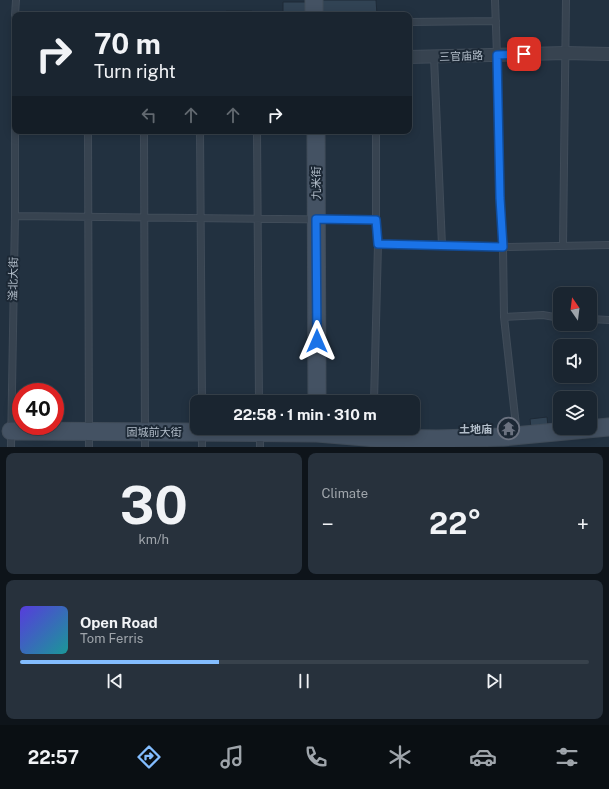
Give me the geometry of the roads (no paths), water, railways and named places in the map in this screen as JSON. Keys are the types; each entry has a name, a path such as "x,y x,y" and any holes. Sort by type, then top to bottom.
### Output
{"street":[{"path":"314,0 314,12"},
{"name":"三官庙路","path":"412,57 565,53 609,54"},
{"name":"九米街","path":"316,134 317,395"},
{"name":"固城前大街","path":"9,436 89,439 145,439 202,436 508,439 609,427"}],"lane":[{"path":"16,0 16,12"},
{"path":"494,0 496,21 508,439"},
{"path":"563,246 566,0"},
{"path":"412,22 496,21"},
{"path":"434,57 442,246"},
{"name":"滏北大街","path":"9,436 15,134"},
{"path":"88,134 89,439"},
{"path":"144,134 145,439"},
{"path":"200,134 202,395"},
{"path":"258,134 259,395"},
{"path":"374,395 378,244 376,220 376,134"},
{"path":"14,216 376,220"},
{"path":"378,244 503,247 609,245"},
{"path":"504,317 544,315 553,317"},
{"path":"597,319 609,320"}],"place":[{"name":"土地庙","path":"508,429"}]}
